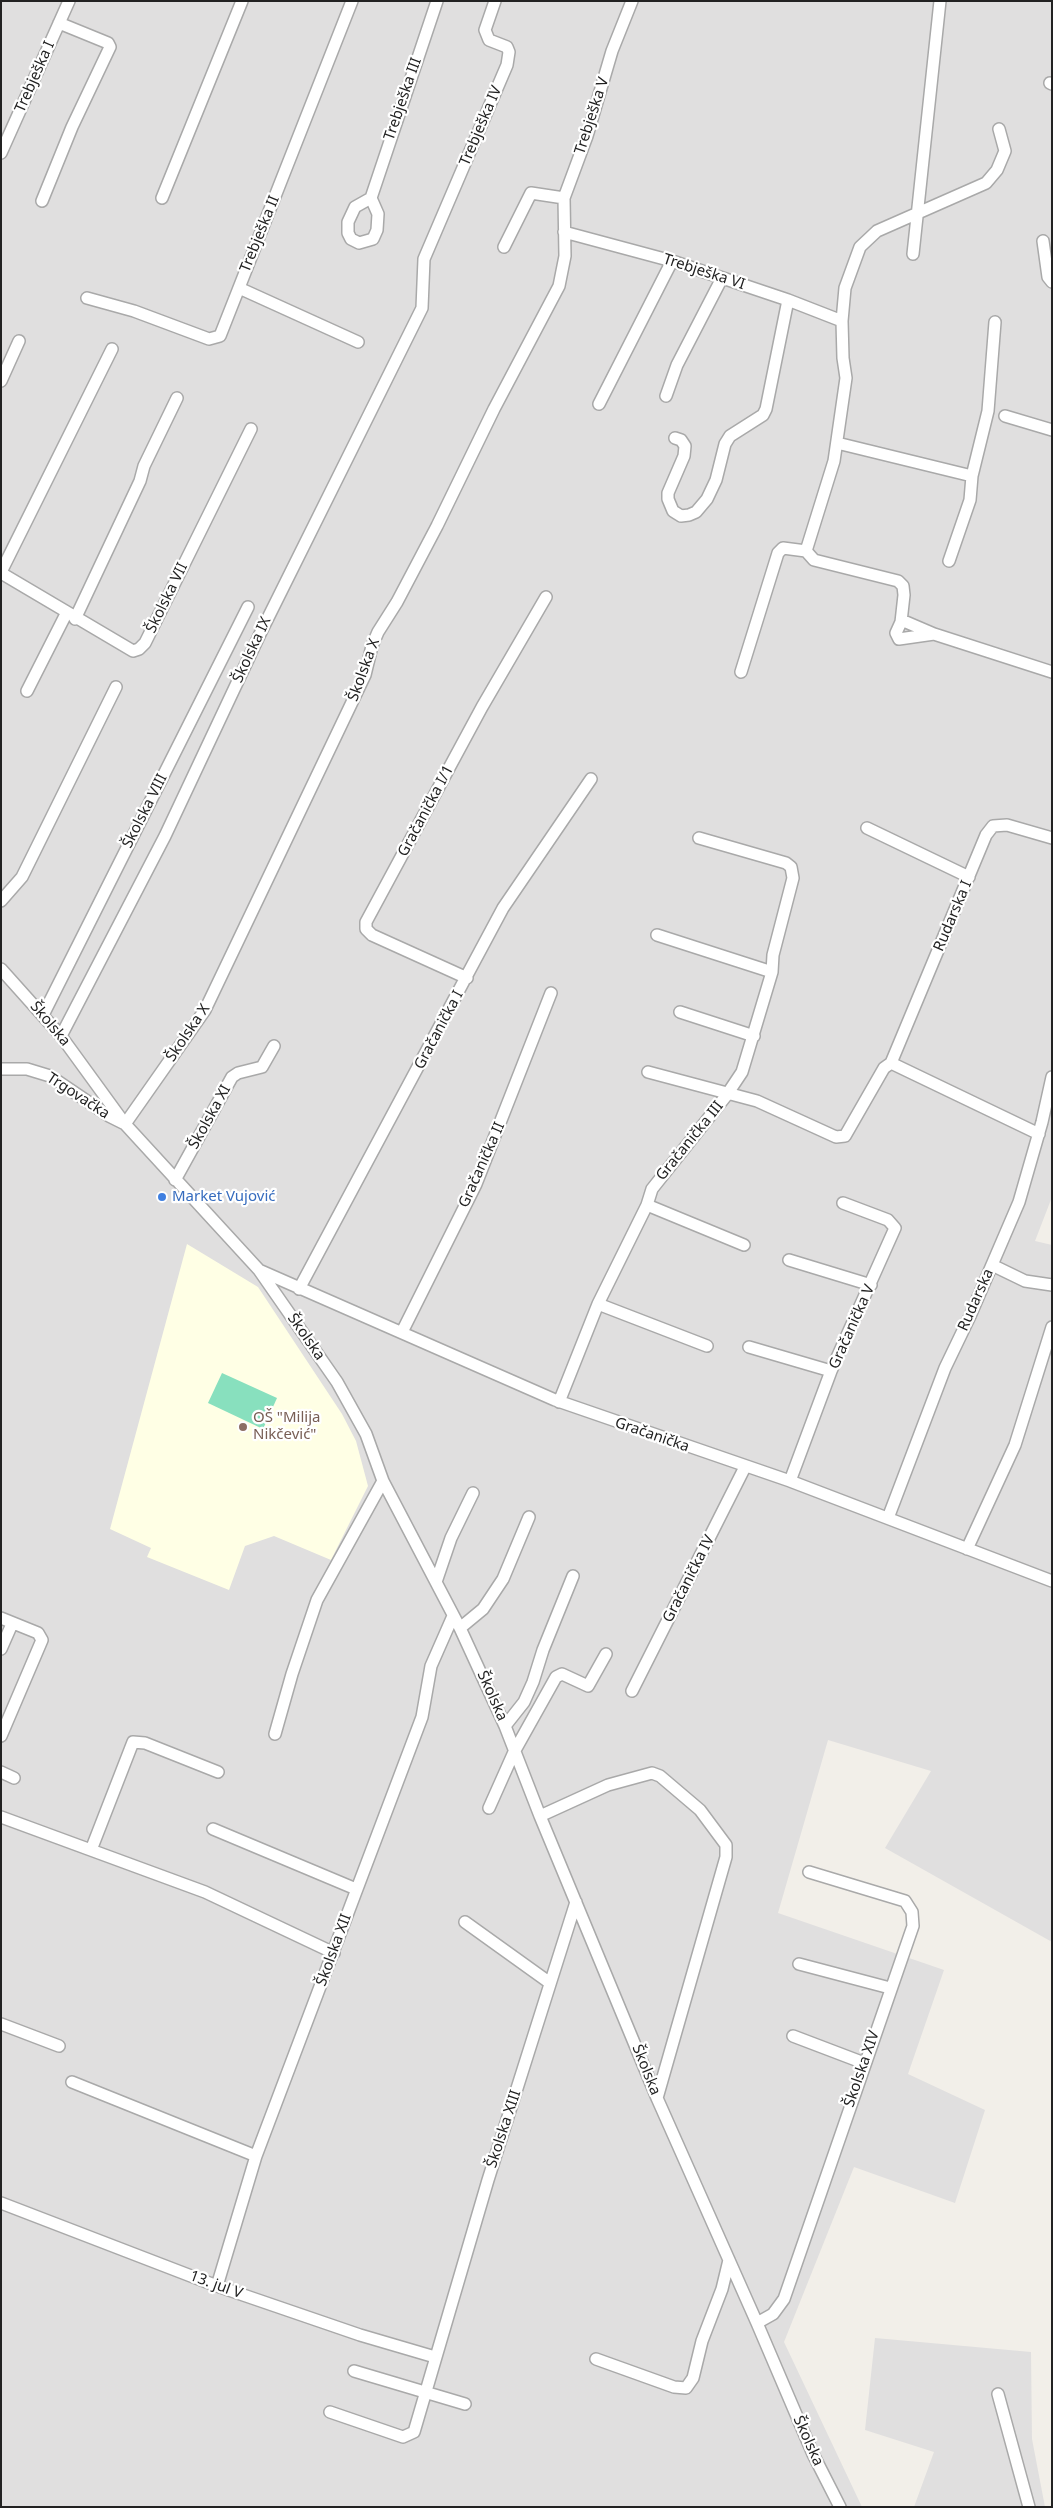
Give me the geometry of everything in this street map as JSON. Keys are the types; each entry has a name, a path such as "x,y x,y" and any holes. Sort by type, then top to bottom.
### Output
{"street":[{"name":"Trebješka I","path":"1,153 69,1"},
{"path":"162,198 242,1"},
{"name":"Trebješka II","path":"87,298 134,311 209,339 220,336 352,1"},
{"name":"Trebješka III","path":"371,198 437,1"},
{"name":"Trebješka IV","path":"424,259 506,65 507,47 489,40 485,30 495,1"},
{"name":"Trebješka V","path":"564,232 564,198 587,136 612,51 632,1"},
{"path":"913,254 940,1"},
{"path":"42,201 72,127 110,48 108,43 59,23"},
{"path":"934,634 899,639 896,633 901,622 904,595 903,586 898,581 814,560 809,557 806,551 834,461 846,378 843,358 842,320 844,288 860,247 877,231 986,183 992,178 1005,151 999,129"},
{"path":"504,247 531,193 564,198"},
{"name":"Trebješka VI","path":"564,232 672,261 842,320"},
{"name":"Školska X","path":"125,1124 205,1010 366,675 372,646 378,632 437,526 494,409 559,286 565,256 564,232"},
{"path":"1044,241 1048,277 1052,282"},
{"name":"Školska IX","path":"61,1036 165,836 264,625 422,308 424,259"},
{"path":"599,404 672,261"},
{"path":"666,396 677,365 722,278"},
{"path":"239,288 358,342"},
{"path":"674,438 681,440 685,446 684,456 668,493 668,499 673,511 681,516 689,515 696,512 707,499 716,480 725,444 730,436 763,415 766,409 788,300"},
{"path":"949,561 970,500 972,476 988,410 995,322"},
{"path":"1,381 19,341"},
{"name":"Školska VII","path":"112,349 1,573 71,616 133,651 145,643 251,429"},
{"path":"27,692 71,616 140,481 144,466 177,398"},
{"path":"1005,416 1052,430"},
{"path":"837,443 972,476"},
{"path":"741,672 778,553 783,548 806,551"},
{"name":"Gračanička I/1","path":"467,978 372,935 366,929 366,922 482,707 546,597"},
{"name":"Školska VIII","path":"43,1015 248,607"},
{"path":"901,622 906,622 934,634 1052,672"},
{"path":"1,901 22,877 116,687"},
{"name":"Gračanička I","path":"299,1289 504,908 591,779"},
{"name":"Rudarska I","path":"727,1095 757,1102 836,1137 845,1136 884,1068 891,1063 986,836 993,826 1021,827 1052,838"},
{"path":"868,828 969,877"},
{"name":"Gračanička III","path":"559,1402 598,1304 647,1205 652,1189 727,1095 742,1072 772,972 773,955 793,872 786,864 699,838"},
{"path":"657,935 772,972"},
{"name":"Školska","path":"1,969 61,1036 125,1124 259,1270 337,1382 366,1434 383,1481 460,1628 505,1726 540,1816 657,2098 757,2323 812,2454 840,2507"},
{"name":"Gračanička II","path":"402,1332 476,1184 551,993"},
{"path":"680,1012 754,1036"},
{"name":"Školska XI","path":"175,1180 232,1077 238,1073 262,1067 274,1046"},
{"path":"891,1063 1038,1134"},
{"name":"Trgovačka","path":"1,1069 27,1069 50,1076 109,1116 125,1124"},
{"path":"648,1072 727,1095"},
{"name":"Rudarska","path":"888,1518 945,1368 1019,1202 1052,1077"},
{"name":"Gračanička V","path":"790,1482 831,1371 871,1286 893,1233 894,1225 888,1220 843,1203"},
{"path":"647,1205 744,1245"},
{"path":"788,1260 871,1286"},
{"path":"992,1265 1025,1281 1052,1285"},
{"name":"Gračanička","path":"259,1270 559,1402 790,1482 1052,1581"},
{"path":"598,1304 707,1346"},
{"path":"967,1548 1015,1444 1052,1327"},
{"path":"748,1347 831,1371"},
{"name":"Gračanička IV","path":"632,1692 745,1467"},
{"path":"275,1734 292,1674 318,1600 383,1481"},
{"path":"436,1582 451,1538 473,1493"},
{"path":"460,1628 483,1609 503,1579 529,1517"},
{"path":"505,1726 524,1702 533,1682 543,1650 574,1576"},
{"name":"Školska XII","path":"217,2286 256,2156 422,1717 431,1666 454,1616"},
{"path":"1,1618 38,1633 42,1640 1,1736"},
{"path":"1,1649 12,1624"},
{"path":"489,1808 514,1752 558,1674 588,1686 606,1654"},
{"path":"91,1850 133,1742 145,1743 218,1772"},
{"path":"1,1772 14,1778"},
{"path":"540,1816 608,1785 652,1772 660,1776 700,1810 726,1845 726,1857 657,2098"},
{"path":"1,1817 205,1892 334,1953"},
{"path":"213,1829 356,1889"},
{"name":"Školska XIV","path":"757,2323 773,2314 784,2298 913,1926 914,1918 905,1901 809,1872"},
{"name":"Školska XIII","path":"330,2412 403,2437 414,2432 435,2357 576,1902"},
{"path":"466,1922 550,1982"},
{"path":"799,1964 890,1988"},
{"path":"1,2024 59,2046"},
{"path":"793,2036 864,2064"},
{"path":"72,2082 256,2156"},
{"name":"13. jul V","path":"1,2203 217,2286 360,2335 435,2357"},
{"path":"596,2359 674,2387 686,2388 693,2378 702,2341 722,2289 729,2260"},
{"path":"354,2371 426,2394 466,2404"},
{"path":"998,2394 1029,2507"}],"shaded area":[{"path":"1,1 1052,1 1052,1197 1035,1241 1052,1245 1052,1942 885,1848 931,1771 828,1740 778,1913 944,1970 908,2074 985,2110 955,2203 854,2167 784,2342 862,2507 1,2507"},
{"name":"OŠ \"Milija Nikčević\"","path":"187,1244 258,1287 342,1414 356,1441 368,1486 331,1560 274,1536 245,1546 229,1590 147,1557 151,1548 110,1529"},
{"path":"875,2338 1031,2352 1032,2439 1045,2507 914,2507 934,2452 865,2430"}],"green space":[{"path":"222,1373 277,1398 263,1429 208,1403"}],"place":[{"name":"Market Vujović","path":"162,1197"},
{"name":"OŠ \"Milija Nikčević\"","path":"243,1427"}]}
